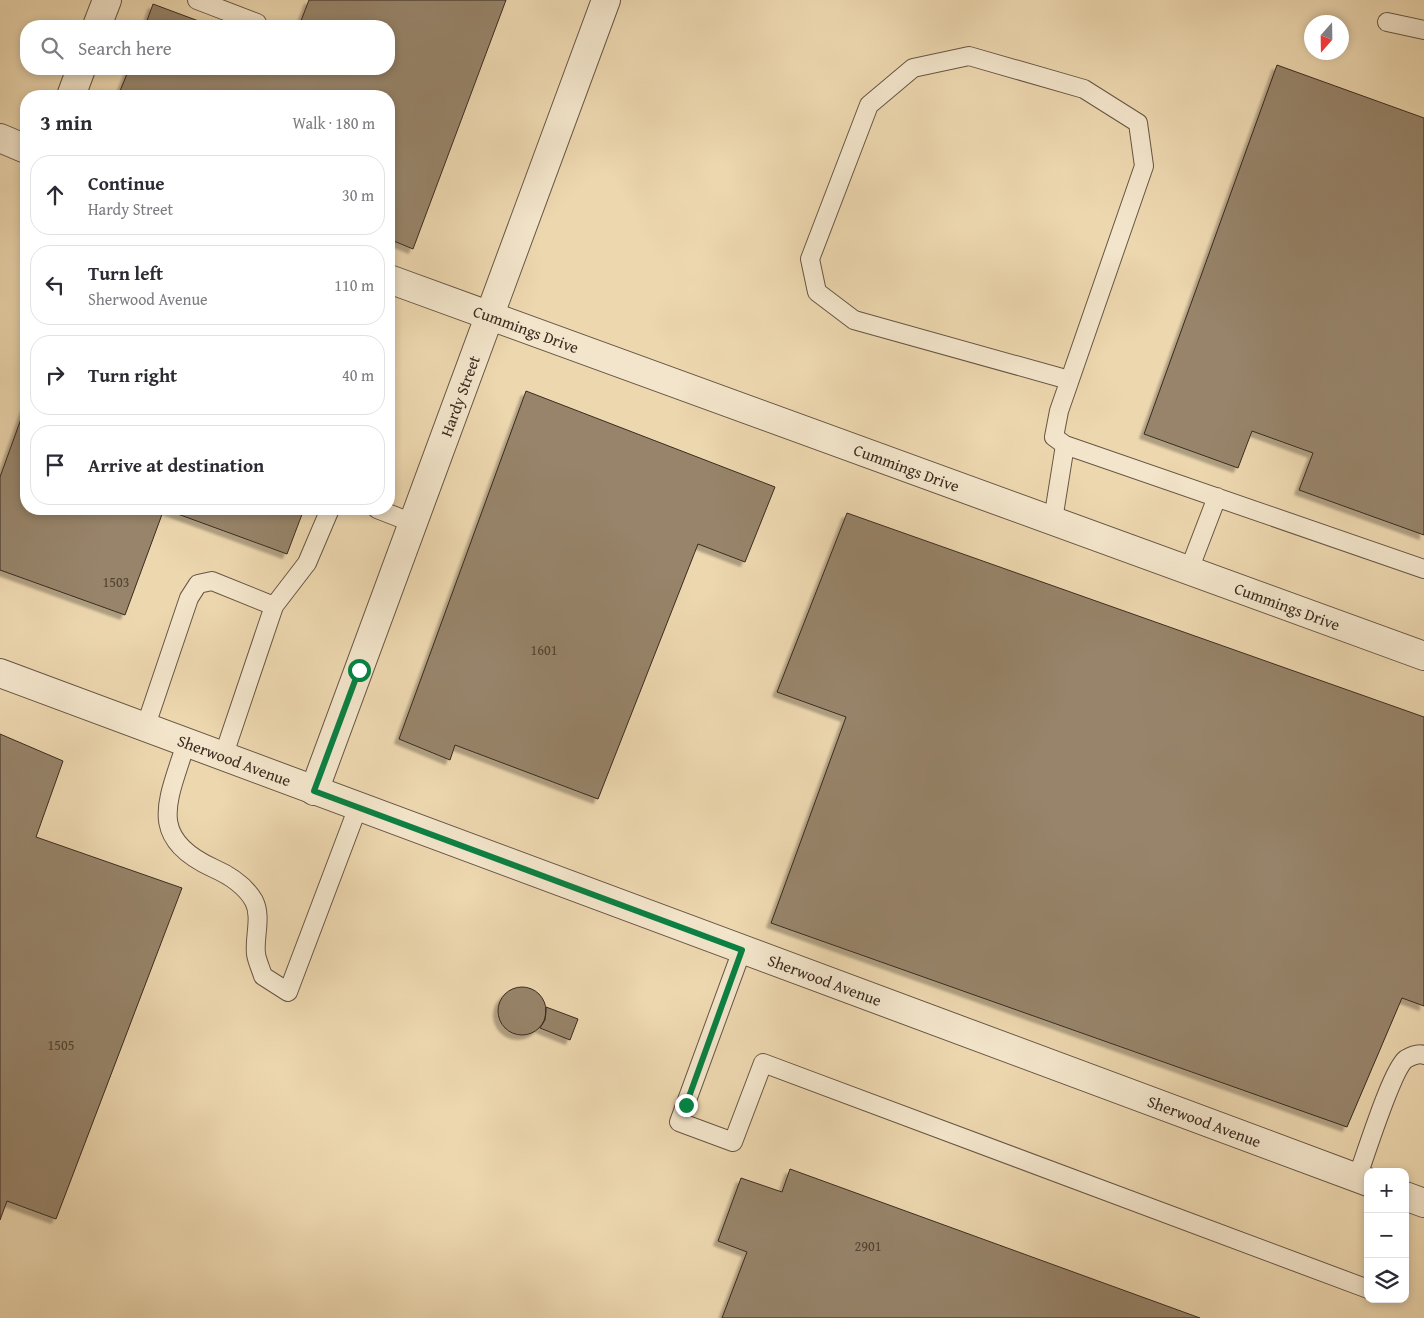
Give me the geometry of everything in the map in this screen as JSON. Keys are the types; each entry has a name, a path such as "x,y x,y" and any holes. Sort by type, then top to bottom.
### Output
{"street":[{"path":"99,20 107,0"},
{"name":"Hardy Street","path":"314,791 606,0"},
{"path":"73,90 79,75"},
{"path":"0,138 20,146"},
{"name":"Cummings Drive","path":"395,281 1424,656"},
{"name":"Sherwood Avenue","path":"0,673 1363,1180"},
{"path":"1409,1197 1424,1203"}],"lane":[{"path":"197,0 249,20"},
{"path":"1388,22 1424,30"},
{"path":"1069,380 854,320 817,292 810,259 869,105 913,68 969,56 1084,89 1138,123 1144,166 1059,410 1054,437 1065,446 1424,569"},
{"path":"1052,520 1065,446"},
{"path":"1188,570 1217,497"},
{"path":"223,757 274,606 307,563 327,515"},
{"path":"392,515 413,523"},
{"path":"145,728 189,598 198,584 212,581 274,606"},
{"path":"186,743 170,793 166,816 175,843 198,861 234,878 254,902 258,926 256,953 263,976 288,992 358,807"},
{"path":"742,950 679,1122 733,1142 763,1063 1364,1288"},
{"path":"1363,1180 1394,1078 1405,1060 1420,1053 1424,1055"}],"building":[{"path":"309,0 506,0 413,249 395,242 395,90 120,90 127,75 395,75 395,20 301,20"},
{"path":"153,4 196,20 147,20"},
{"path":"1277,65 1424,118 1424,535 1299,490 1313,453 1252,431 1238,468 1144,434"},
{"path":"526,391 775,487 745,562 698,544 598,799 455,745 450,760 399,739"},
{"path":"20,422 20,515 162,515 125,615 0,570 0,477"},
{"path":"847,513 1424,717 1424,1006 1402,998 1347,1127 771,923 846,717 777,692"},
{"path":"180,515 302,515 287,554"},
{"path":"0,734 63,761 36,837 182,888 56,1219 7,1201 0,1220"},
{"path":"522,987 531,989 539,994 544,1002 546,1011 544,1020 539,1028 531,1033 522,1035 513,1033 505,1028 500,1020 498,1011 500,1002 505,994 513,989"},
{"path":"546,1007 578,1019 570,1040 540,1028 545,1020"},
{"path":"790,1169 1200,1318 722,1318 747,1252 718,1241 741,1178 782,1192"}],"route":[{"path":"359,670 314,791 742,950 686,1105"}]}
